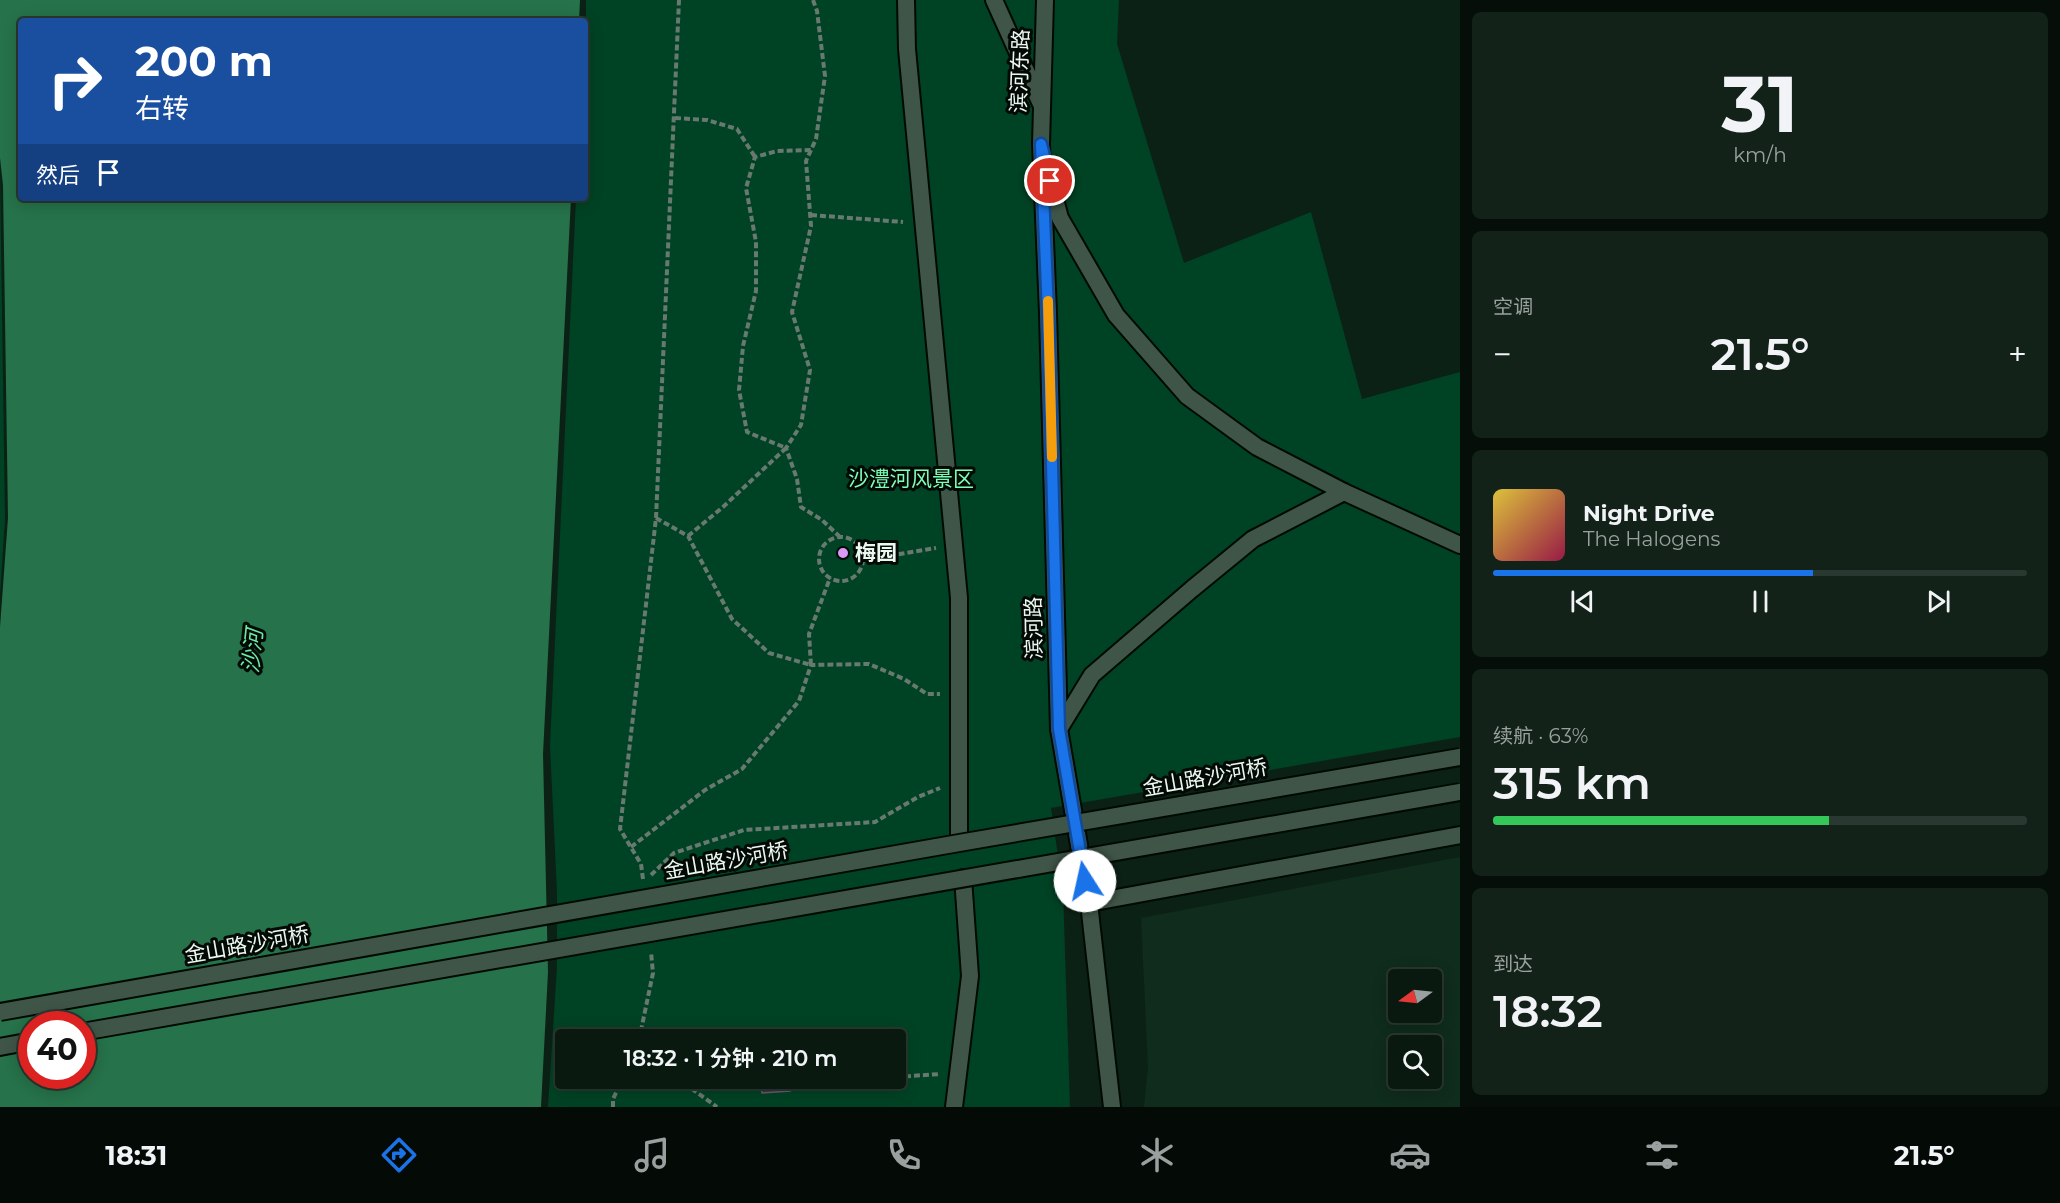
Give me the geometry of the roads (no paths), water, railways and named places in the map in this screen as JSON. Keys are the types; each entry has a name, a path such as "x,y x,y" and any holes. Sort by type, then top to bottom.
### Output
{"street":[{"path":"906,0 907,49 959,598 959,843"},
{"path":"994,0 1041,104"},
{"name":"滨河东路","path":"1041,144 1045,0"},
{"path":"1041,144 1060,219 1116,315 1187,396 1257,447 1344,492 1460,545"},
{"name":"滨河路","path":"1041,144 1059,729 1089,903 1112,1107"},
{"path":"1059,729 1092,675 1192,589 1253,539 1344,492"},
{"name":"金山路沙河桥","path":"0,1012 959,843 1460,758"},
{"path":"96,1030 1460,792"},
{"path":"1089,903 1460,835"},
{"path":"954,1107 970,976 963,878"},
{"path":"0,1047 18,1044"}],"water":[{"name":"沙河","path":"0,0 580,0 579,18 18,18 18,201 571,201 543,754 548,972 541,1107 0,1107 0,627 8,518 3,185 0,158"}],"place":[{"name":"梅园","path":"843,553"}],"park label":[{"name":"沙澧河风景区","path":"911,479"}]}
